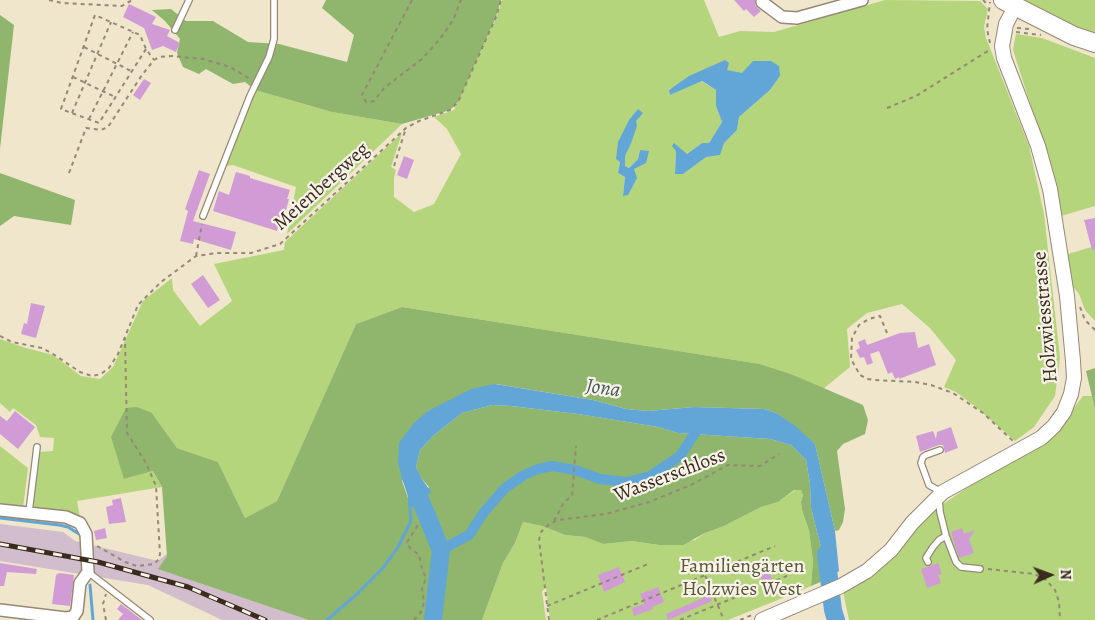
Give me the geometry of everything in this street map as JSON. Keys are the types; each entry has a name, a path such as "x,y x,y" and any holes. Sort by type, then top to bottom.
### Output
{"main road":[{"path":"1009,4 1074,36 1095,43"}],"street":[{"path":"762,2 782,17 797,18 862,0"},
{"name":"Holzwiesstrasse","path":"762,620 857,578 891,550 912,523 941,495 1041,438 1054,426 1064,412 1071,394 1074,378 1067,296 1050,189 1038,146 1004,58 997,47 1005,28 1009,4"},
{"path":"0,510 29,512 75,520 84,529 87,541 88,572 80,583 77,611 73,617 66,618 0,610"}],"lane":[{"path":"175,30 189,0"},
{"path":"204,216 234,134 274,39 274,0"},
{"path":"29,512 37,447"},
{"path":"940,450 923,457 922,463 930,485 941,495 940,512 946,536 956,562 961,567 980,569"},
{"path":"928,562 926,558 933,547 938,540 946,536"},
{"path":"88,572 150,620"}],"path":[{"path":"49,0 122,6 132,0"},
{"path":"412,0 362,95 366,102 374,101 384,88 422,59 440,39 452,20 461,0"},
{"name":"Meienbergweg","path":"0,336 12,342 42,348 80,372 95,376 101,374 109,368 118,354 135,310 141,301 161,282 196,256 217,253 251,253 280,244 406,128 419,121 450,110 458,102 496,17 501,0"},
{"path":"887,108 916,96 997,47 988,38 990,9 983,0"},
{"path":"146,49 99,123 61,109 95,15 140,35 146,49 154,60"},
{"path":"72,113 112,22"},
{"path":"88,119 133,32"},
{"path":"84,47 131,71"},
{"path":"69,173 86,128 100,130 108,127 154,60 159,57 172,56 202,59 230,67 256,83"},
{"path":"73,76 115,97"},
{"path":"394,166 406,128"},
{"path":"196,256 204,216"},
{"path":"1067,296 1075,296 1085,320 1095,330"},
{"path":"887,333 880,316 869,318 859,325 852,338 851,359 860,375 874,380 915,382 931,385 953,394 983,413 1022,450"},
{"path":"87,541 134,565 154,564 159,559 156,486 146,463 127,433 125,336"},
{"path":"549,620 539,540 541,532 553,522 564,502 572,496 576,448"},
{"name":"Wasserschloss","path":"553,522 606,514 649,502 691,485 728,465 760,466 779,454"},
{"path":"414,620 421,612 424,602 422,589 426,578 419,555 410,548 407,542 418,524"},
{"path":"597,620 775,546"},
{"path":"699,561 724,620"},
{"path":"547,606 648,564"},
{"path":"980,569 1025,572 1045,579 1055,590 1059,602 1060,620"},
{"path":"680,620 787,576"},
{"path":"106,620 103,604 109,587"}],"shaded area":[{"path":"213,515 318,620 222,620 148,585 0,561 0,524 63,532 75,541 158,561"}],"green space":[{"path":"326,0 501,0 496,17 458,102 450,110 402,124 332,112 255,90 245,82 233,84 206,69 199,74 183,67 177,53 180,39 165,21 152,10 171,9 186,21 213,21 248,42 279,44 347,62 354,35 322,8"},
{"path":"502,0 704,0 719,37 740,31 774,32 885,0 980,1 988,9 984,27 986,38 1029,146 1044,214 1060,358 1055,396 1034,427 1015,441 976,407 956,392 944,387 956,360 930,328 902,304 867,313 847,329 850,367 823,389 791,374 760,364 402,307 356,324 277,501 245,518 218,462 177,448 152,413 124,479 153,471 162,487 77,501 80,518 33,510 39,452 53,451 54,438 40,437 36,425 13,408 10,412 0,403 0,339 53,355 81,376 100,379 113,367 143,301 172,278 173,290 200,326 232,301 214,264 284,250 285,242 402,133 391,167 396,170 394,197 414,212 434,204 461,154 447,129 434,117 454,110 497,16","holes":["727,70 742,74 780,76 770,90 739,117 737,130 724,143 683,174 675,174 676,151 687,154 702,143 709,143 722,122 716,106 716,90 701,81 670,95 669,89","638,109 630,146 625,156 625,166 629,168 638,159 640,150 648,152 633,169 623,195 625,177 618,173"]},
{"path":"1019,0 1095,0 1095,43"},
{"path":"0,15 14,25 0,149"},
{"path":"1016,34 1042,38 1095,58 1095,206 1061,216 1053,175 1013,50"},
{"path":"255,90 332,112 402,124 287,234 296,187 233,165 226,166"},
{"path":"0,173 75,200 71,225 14,216 0,226"},
{"path":"1095,246 1095,321 1085,310 1079,294 1071,284 1068,254"},
{"path":"402,307 760,364 791,374 863,405 868,420 865,434 843,444 837,451 845,509 843,522 839,530 835,531 815,444 776,413 764,409 694,407 648,411 626,409 593,400 496,384 428,411 402,481 408,498 414,502 426,493 429,487 421,478 416,467 420,450 433,436 462,413 492,405 578,414 658,427 678,433 770,439 791,445 806,460 811,508 821,547 823,581 811,586 813,561 809,531 802,510 801,502 803,495 801,490 794,490 778,502 761,507 683,545 659,545 632,541 603,544 585,537 565,535 542,526 523,522 515,543 503,563 482,620 309,620 158,569 167,556 162,487 153,471 124,479 111,437 126,408 137,407 152,413 177,448 218,462 245,518 277,501 356,324"},
{"path":"1095,368 1095,409 1086,371"},
{"path":"1083,396 1092,396 1095,409 1095,620 849,620 843,592 933,511 974,483 1051,438"},
{"path":"0,446 28,468 23,508 0,506"},
{"name":"Familiengärten Holzwies West","path":"795,490 801,490 803,495 801,502 802,510 809,531 813,561 811,586 795,593 728,620 550,620 546,588 542,591 546,620 482,620 503,563 515,543 523,522 542,526 565,535 585,537 603,544 632,541 659,545 695,540 705,533 724,526 761,507 778,502"}],"water":[{"path":"725,60 729,63 727,70 742,73 753,61 771,61 779,66 780,76 770,90 739,117 737,130 724,143 720,155 706,157 683,174 675,174 676,151 672,146 674,143 687,154 702,143 709,143 722,122 716,106 716,90 702,81 670,95 669,90 689,76"},
{"path":"638,109 643,113 636,121 637,126 625,156 625,166 629,168 638,159 640,150 649,151 646,163 634,169 637,178 628,195 623,196 625,177 618,173 620,162 616,159 618,142 629,120"},
{"path":"495,384 593,400 626,409 648,411 694,407 764,409 776,413 794,425 815,444 835,531 839,571 823,581 821,547 811,508 806,460 791,445 770,439 678,433 658,427 578,414 492,405 462,413 433,436 420,450 416,467 421,478 432,493 421,495 414,502 413,507 408,506 408,497 398,463 399,443 414,423 428,411 471,389"}],"building":[{"path":"734,0 755,0 755,5 761,11 754,17 746,9 744,11"},
{"path":"129,4 156,17 152,24 170,30 167,36 180,43 176,52 163,46 152,50 144,28 123,17"},
{"path":"144,79 151,83 140,100 133,95"},
{"path":"404,156 414,160 407,179 397,175"},
{"path":"199,170 210,174 193,221 236,232 231,250 194,239 193,244 180,241 188,211 185,209"},
{"path":"236,172 290,190 281,228 278,227 277,231 213,211 219,191 229,195"},
{"path":"1095,218 1095,250 1092,250 1084,220"},
{"path":"203,275 220,300 208,308 191,284"},
{"path":"31,303 45,306 36,338 21,334 24,323 27,324"},
{"path":"915,332 918,348 929,344 936,365 899,379 899,377 895,379 892,372 888,374 879,351 870,354 873,363 867,365 864,357 860,358 856,350 860,348 858,342 865,339 867,345 900,333"},
{"path":"15,411 35,427 18,449 0,434 0,416 7,421"},
{"path":"951,427 958,448 945,453 943,445 939,445 920,452 916,436 933,431 936,439 937,432"},
{"path":"121,498 126,522 109,524 106,507 113,505 112,500"},
{"path":"105,528 107,538 96,540 94,531"},
{"path":"962,528 964,534 975,530 969,539 974,553 959,558 951,532"},
{"path":"0,563 37,569 36,574 7,572 4,586 0,586"},
{"path":"938,563 942,574 938,575 941,583 927,588 921,569"},
{"path":"619,567 625,582 604,592 598,575"},
{"path":"769,572 773,581 764,584 760,576"},
{"path":"59,573 74,575 70,606 52,604 56,575"},
{"path":"658,587 664,602 652,607 653,609 634,616 632,608 644,604 640,594"},
{"path":"710,595 712,601 668,620 666,614"},
{"path":"121,604 142,620 118,620 123,614 117,609"}],"waterway":[{"path":"441,550 469,535 484,512 505,488 524,475 552,466 575,470 600,479 627,482 650,476 680,456 701,424"},
{"name":"Jona","path":"410,475 441,550 433,620"},
{"path":"327,620 383,568 398,547 411,521 410,506"},
{"path":"0,518 59,525 68,527 79,534"},
{"name":"Jona","path":"826,554 836,620"},
{"path":"90,585 93,620"}],"railway":[{"path":"0,544 98,562 188,587 265,620"}]}
